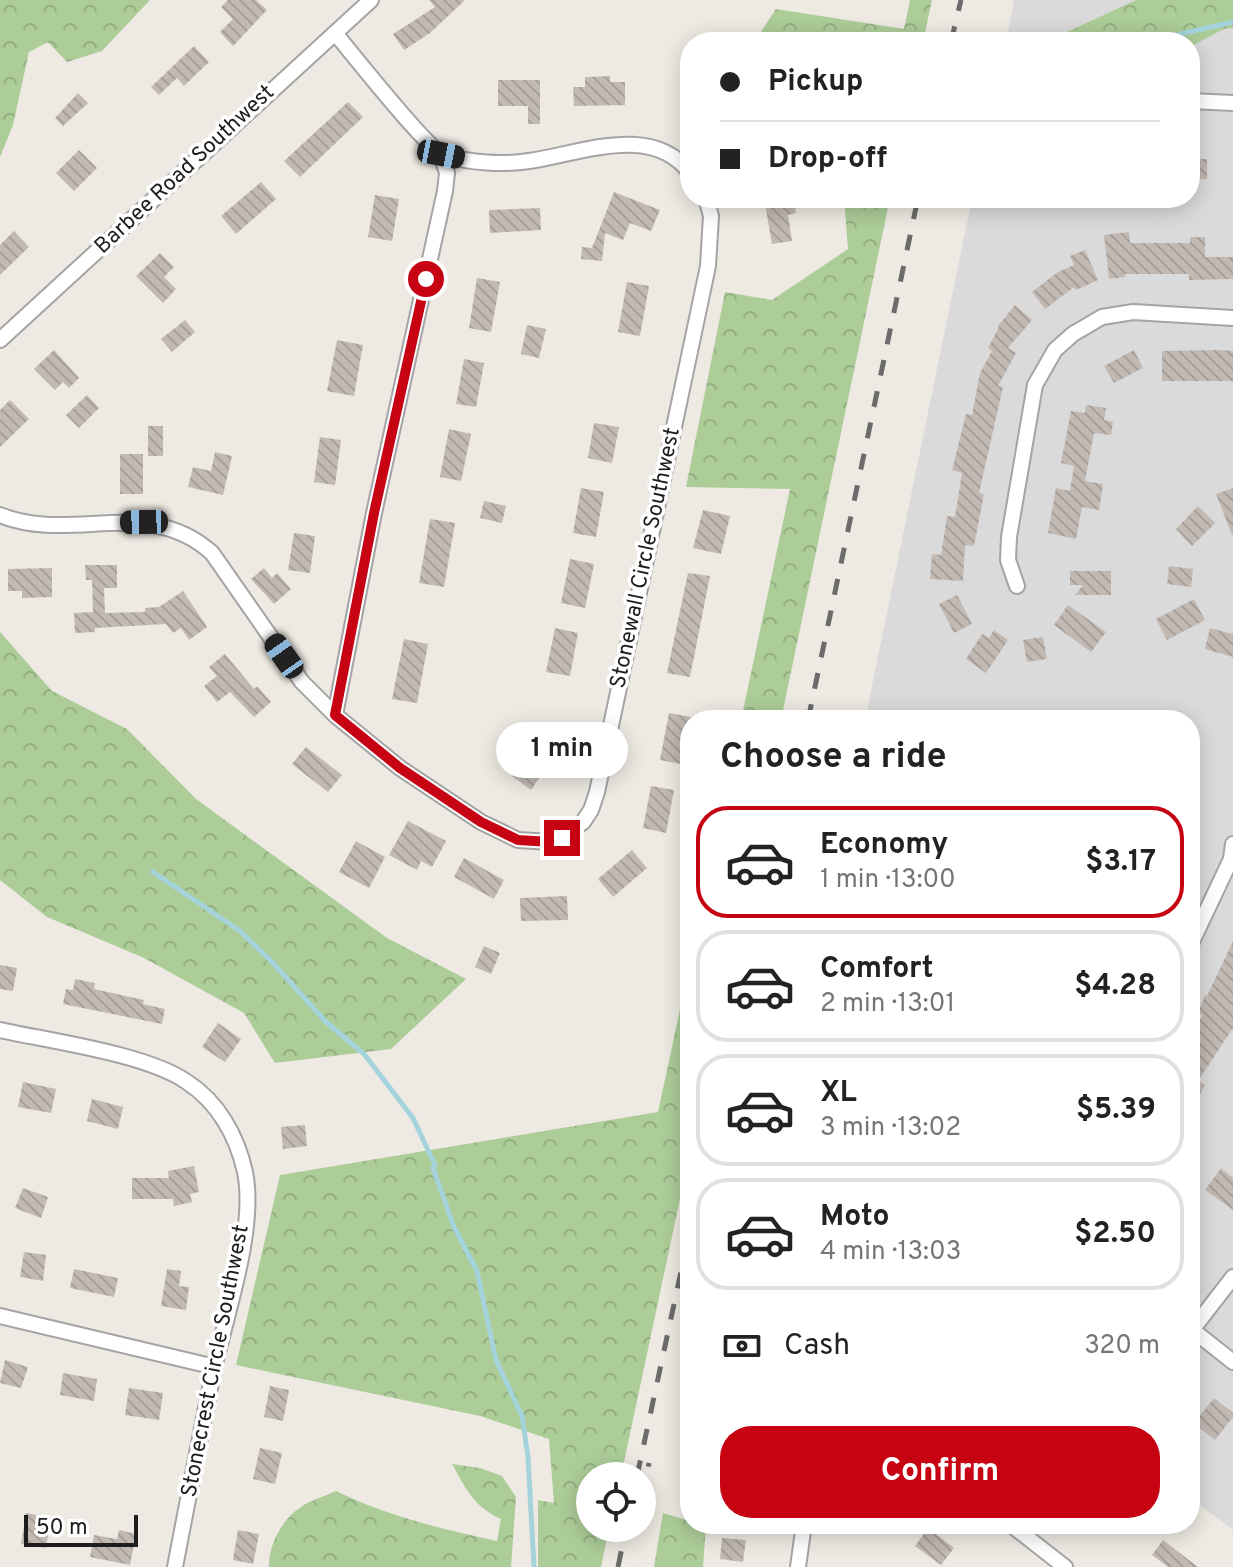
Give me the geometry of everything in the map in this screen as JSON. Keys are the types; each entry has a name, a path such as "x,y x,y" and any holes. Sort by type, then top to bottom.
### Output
{"street":[{"name":"Barbee Road Southwest","path":"0,340 371,0"},
{"path":"335,33 441,154 447,173 374,513 335,715"},
{"path":"1200,101 1233,103"},
{"path":"441,154 478,161 512,162 635,144 663,152 680,165"},
{"name":"Stonewall Circle Southwest","path":"0,515 17,522 52,525 144,522 183,532 196,539 212,553 302,682 335,715 400,768 481,822 518,840 551,842 562,838 583,822 597,792 708,266 709,208"},
{"path":"1017,586 1008,560 1009,537 1035,385 1055,350 1073,334 1102,317 1133,312 1233,318"},
{"path":"1200,925 1231,859 1233,844"},
{"name":"Stonecrest Circle Southwest","path":"0,1030 157,1066 186,1081 208,1099 228,1126 245,1174 247,1208 241,1254 175,1567"},
{"path":"1200,1318 1233,1277"},
{"path":"0,1316 215,1367"},
{"path":"1200,1336 1233,1362"},
{"path":"798,1567 803,1534"},
{"path":"1023,1534 1065,1567"}],"shaded area":[{"path":"1014,0 1136,0 1067,32 1008,32"},
{"path":"1233,28 1233,1530 1200,1505 1200,710 867,710 970,208 1200,208 1200,42 1224,29"}],"green space":[{"path":"0,0 150,0 102,51 67,62 48,42 29,52 13,125 0,157"},
{"path":"910,0 932,0 925,32 761,32 776,9 904,29"},
{"path":"1136,0 1233,0 1233,28 1224,29 1200,42 1200,32 1067,32"},
{"path":"845,208 888,208 783,710 743,710 790,489 686,487 725,292 772,300 848,249"},
{"path":"0,632 52,691 127,729 196,799 387,938 466,979 391,1049 275,1063 244,1013 144,958 47,917 0,880"},
{"path":"680,1010 680,1199 624,1462 576,1462 576,1542 606,1542 601,1567 538,1567 538,1500 554,1503 549,1439 480,1416 236,1365 280,1175 658,1112"},
{"path":"452,1464 480,1468 502,1476 516,1497 511,1567 269,1567 274,1542 288,1518 305,1505 336,1491 395,1515 497,1541 501,1519 477,1503"},
{"path":"663,1513 680,1518 680,1534 705,1534 703,1567 654,1567"}],"building":[{"path":"228,0 256,0 267,10 233,46 220,32 233,19 221,7"},
{"path":"429,0 465,0 430,33 404,50 393,34 435,7"},
{"path":"194,46 209,62 184,86 177,78 159,95 151,87"},
{"path":"610,76 610,82 625,82 625,105 574,106 573,87 585,87 585,77"},
{"path":"498,80 540,80 540,124 528,124 528,106 498,106"},
{"path":"78,93 88,103 63,126 55,118"},
{"path":"348,102 363,117 300,177 284,161"},
{"path":"79,150 97,168 74,191 56,173"},
{"path":"1200,159 1207,159 1207,179 1200,179"},
{"path":"261,182 276,199 236,234 221,216"},
{"path":"614,192 660,210 651,231 630,223 623,240 605,233 602,261 581,259 582,247 592,248"},
{"path":"375,195 399,199 392,241 368,237"},
{"path":"540,208 541,230 490,233 489,210"},
{"path":"766,208 795,208 796,213 788,215 792,241 772,244"},
{"path":"14,231 29,247 0,275 0,245"},
{"path":"1129,232 1130,243 1190,243 1190,237 1205,237 1205,257 1233,257 1233,279 1189,280 1189,274 1125,274 1125,277 1109,279 1104,235"},
{"path":"1085,250 1098,280 1076,290 1074,287 1045,309 1032,292 1058,272 1074,265 1070,256"},
{"path":"160,253 174,267 164,277 176,289 163,303 136,276"},
{"path":"477,278 500,282 491,332 469,328"},
{"path":"627,282 649,286 640,336 618,332"},
{"path":"1015,305 1032,320 1008,348 1016,353 998,386 1003,387 979,493 984,494 974,546 965,545 963,581 930,579 932,554 941,555 947,516 955,517 962,473 952,470 966,414 972,415 980,373 992,351 988,348 998,326"},
{"path":"185,320 195,332 172,352 161,339"},
{"path":"527,325 546,329 539,358 521,354"},
{"path":"337,340 363,345 354,396 327,391"},
{"path":"54,350 79,378 69,388 63,382 55,390 34,369"},
{"path":"1134,350 1143,368 1114,383 1104,366"},
{"path":"1162,351 1233,351 1233,381 1162,381"},
{"path":"464,359 484,363 476,407 456,404"},
{"path":"87,395 99,408 79,428 66,415"},
{"path":"10,400 29,419 0,447 0,410"},
{"path":"1086,405 1106,408 1104,420 1113,422 1111,435 1094,433 1085,481 1103,484 1099,510 1082,507 1076,539 1048,533 1056,488 1070,491 1074,466 1061,463 1071,411 1085,413"},
{"path":"594,423 619,427 612,463 588,458"},
{"path":"148,426 163,426 163,456 148,456"},
{"path":"449,429 471,434 461,481 440,477"},
{"path":"320,437 341,440 335,485 314,482"},
{"path":"215,452 232,456 223,495 188,487 193,467 211,471"},
{"path":"120,454 143,454 143,494 120,494"},
{"path":"581,488 604,492 596,537 573,533"},
{"path":"1233,488 1233,534 1232,535 1216,494"},
{"path":"484,501 506,506 502,523 480,518"},
{"path":"1198,506 1215,523 1192,546 1176,529"},
{"path":"703,510 730,516 721,554 693,548"},
{"path":"430,519 455,523 444,587 419,583"},
{"path":"294,533 315,536 310,573 288,570"},
{"path":"570,559 594,564 585,608 561,603"},
{"path":"85,565 117,565 117,588 104,588 105,613 145,612 145,608 159,607 183,591 207,627 189,640 181,628 173,633 166,624 95,628 95,632 75,633 74,613 93,612 92,580 86,580"},
{"path":"1169,566 1193,569 1191,587 1167,584"},
{"path":"52,568 52,597 22,598 22,591 8,591 8,569"},
{"path":"264,568 272,578 277,573 291,589 274,604 251,579"},
{"path":"1070,571 1111,571 1111,595 1075,595 1083,585 1070,585"},
{"path":"688,573 710,576 690,677 667,673"},
{"path":"957,595 972,624 954,633 939,604"},
{"path":"1194,599 1205,620 1167,640 1156,619"},
{"path":"1068,605 1106,632 1091,652 1054,625"},
{"path":"555,628 578,633 570,676 546,672"},
{"path":"1210,628 1233,634 1233,657 1205,649"},
{"path":"994,630 1008,640 986,673 966,659 982,634 989,638"},
{"path":"1043,637 1047,659 1027,662 1023,640"},
{"path":"404,639 428,644 417,703 392,699"},
{"path":"225,654 254,689 257,686 271,702 254,717 230,692 217,702 204,686 217,676 209,667"},
{"path":"669,713 680,715 680,764 660,760"},
{"path":"541,735 560,748 531,790 512,776"},
{"path":"306,747 342,775 328,792 292,764"},
{"path":"651,786 674,790 666,833 643,828"},
{"path":"408,821 446,841 432,867 421,861 417,870 389,855"},
{"path":"356,841 385,857 369,888 339,872"},
{"path":"632,850 647,868 613,897 598,879"},
{"path":"464,858 504,880 494,899 454,877"},
{"path":"567,896 568,920 521,921 520,898"},
{"path":"1233,941 1233,1028 1200,1078 1200,1019 1203,1015 1200,1008"},
{"path":"484,946 500,953 491,974 475,967"},
{"path":"0,965 17,968 13,991 0,989"},
{"path":"75,979 95,983 94,989 144,1000 143,1004 165,1009 162,1024 63,1004 66,989 73,990"},
{"path":"218,1023 241,1039 225,1062 202,1047"},
{"path":"23,1082 56,1089 51,1113 18,1107"},
{"path":"92,1099 123,1107 118,1129 87,1121"},
{"path":"305,1125 307,1146 283,1149 281,1127"},
{"path":"194,1166 199,1192 190,1194 192,1202 174,1206 173,1199 132,1199 132,1178 169,1178 168,1171"},
{"path":"1221,1168 1233,1178 1233,1210 1205,1190"},
{"path":"23,1188 48,1197 41,1218 15,1208"},
{"path":"24,1252 46,1255 43,1281 20,1277"},
{"path":"74,1269 118,1278 114,1297 70,1288"},
{"path":"167,1269 181,1271 179,1286 189,1287 186,1310 161,1306"},
{"path":"5,1360 28,1367 21,1388 0,1383"},
{"path":"63,1373 97,1379 94,1401 60,1395"},
{"path":"270,1386 289,1390 283,1421 264,1417"},
{"path":"129,1388 163,1393 159,1420 125,1415"},
{"path":"1214,1398 1233,1413 1215,1440 1200,1428 1200,1416"},
{"path":"260,1448 282,1453 275,1484 253,1479"},
{"path":"26,1513 51,1517 46,1548 21,1544"},
{"path":"119,1530 136,1534 130,1565 90,1557 94,1535 117,1539"},
{"path":"238,1530 259,1534 253,1564 233,1560"},
{"path":"924,1534 936,1534 954,1548 941,1565 915,1546"},
{"path":"722,1538 746,1540 743,1562 720,1559"},
{"path":"1163,1540 1198,1567 1168,1567 1152,1555"}],"waterway":[{"path":"1189,32 1233,22"},
{"path":"153,872 240,931 326,1022 364,1054 413,1118 435,1165 433,1168 454,1227 477,1271 496,1360 522,1416 528,1457 534,1567"}],"railway":[{"path":"953,32 961,0"},
{"path":"810,710 916,208"},
{"path":"640,1462 680,1276"},
{"path":"618,1567 623,1542"}],"route":[{"path":"426,279 374,513 335,715 400,768 481,822 518,840 551,842 562,838"}]}
